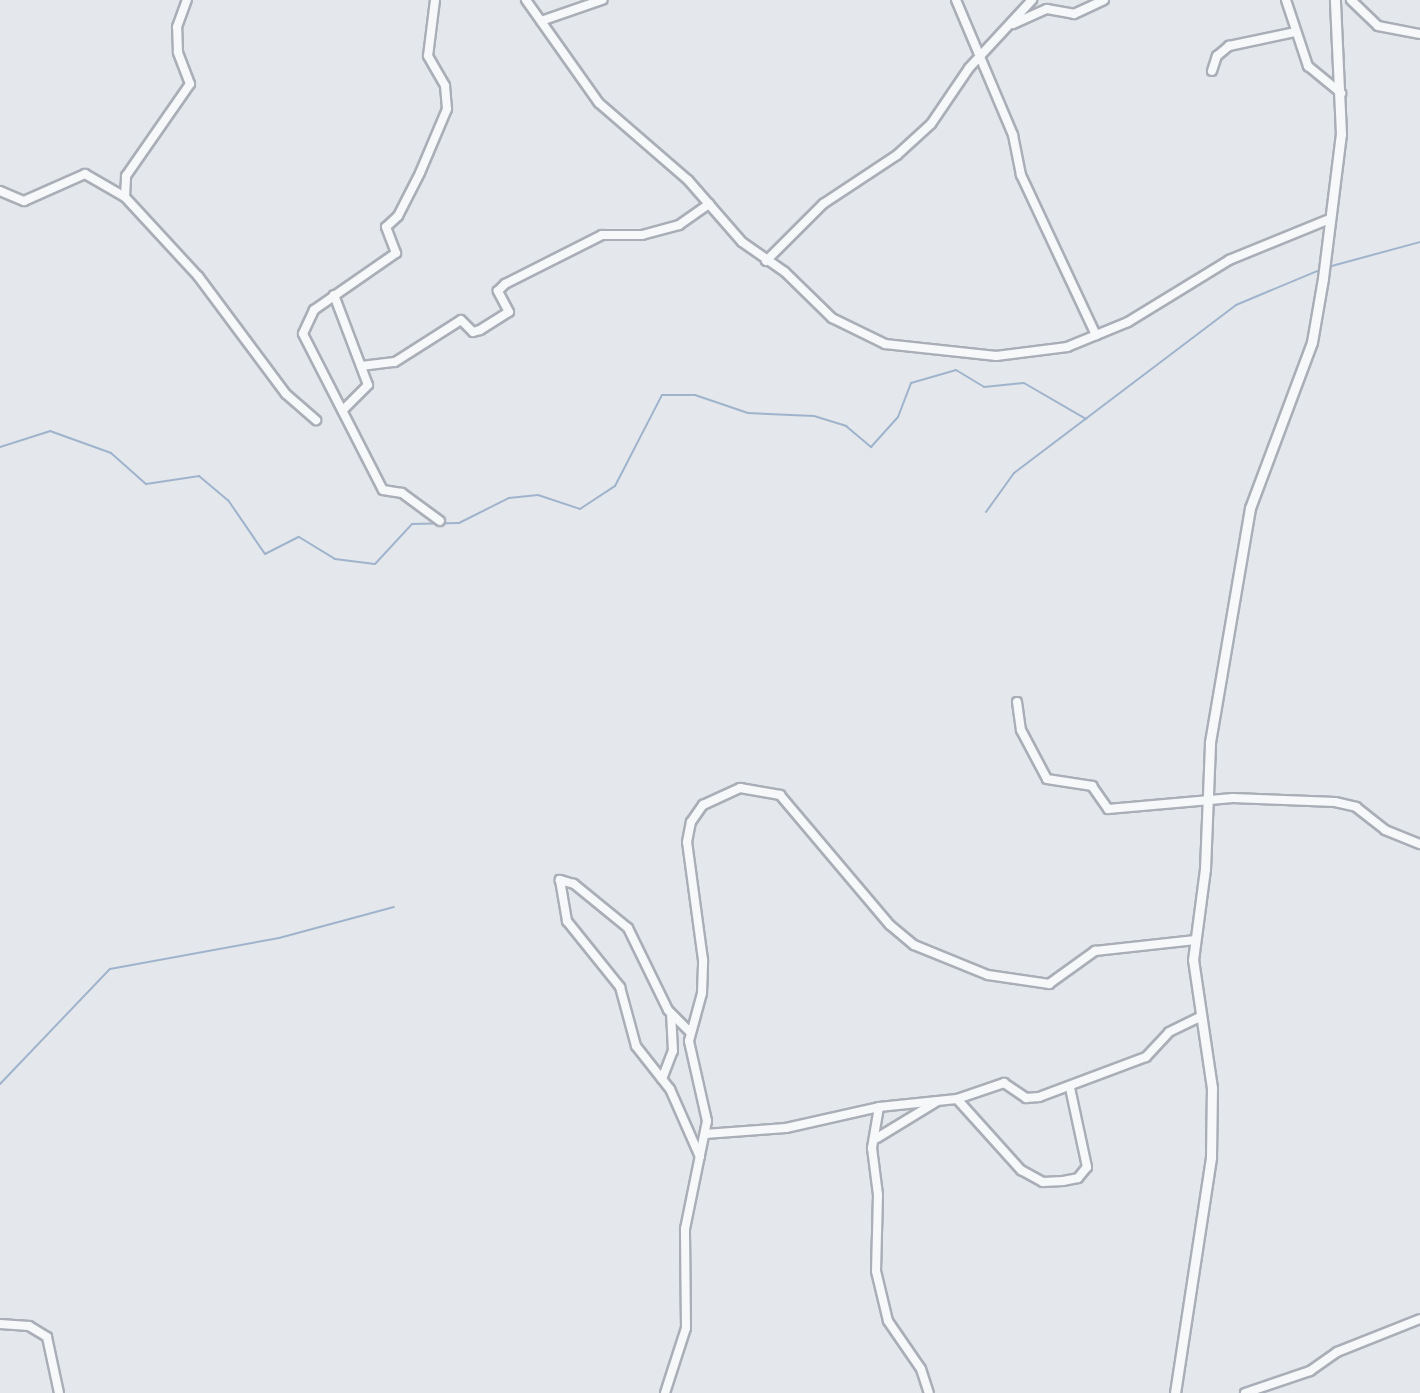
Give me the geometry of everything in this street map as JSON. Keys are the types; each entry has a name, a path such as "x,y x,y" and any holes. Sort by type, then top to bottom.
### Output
{"street":[{"path":"125,197 126,176 190,84 178,52 177,27 187,0"},
{"path":"435,0 428,56 445,86 446,113 398,216 386,227 396,253 314,310 303,334 344,409 383,490 402,493 440,521"},
{"path":"526,0 599,103 709,204 766,261 832,318 862,336 913,351 1032,354 1096,335 1128,322 1228,260 1327,220"},
{"path":"541,21 602,0"},
{"path":"956,0 982,53 1014,140 1021,175 1096,335"},
{"path":"766,261 823,204 897,154 931,124 982,53 1032,0"},
{"path":"1011,24 1047,9 1074,14 1104,0"},
{"path":"1286,0 1308,66 1342,94"},
{"path":"1175,1393 1211,1158 1212,1088 1200,1017 1195,940 1208,800 1211,732 1250,508 1312,342 1323,278 1327,220 1342,94 1335,0"},
{"path":"1351,0 1378,26 1420,34"},
{"path":"1212,71 1217,56 1229,46 1295,32"},
{"path":"0,191 24,201 85,174 125,197 198,276 286,394 316,420"},
{"path":"361,366 395,362 461,320 473,332 480,330 509,312 498,291 506,284 602,235 642,235 678,225 709,204"},
{"path":"334,295 368,387 344,409"},
{"path":"1017,702 1022,730 1049,780 1092,786 1108,809 1208,800 1347,804 1385,830 1420,844"},
{"path":"665,1393 686,1328 685,1229 701,1161 707,1107 690,1032 700,1005 702,927 687,856 691,822 703,805 740,788 770,791 786,800 890,925 914,945 988,975 1049,984 1095,951 1195,940"},
{"path":"690,1032 670,1013 628,928 574,884 560,880 567,921 620,987 636,1046 662,1079 692,1130 701,1161"},
{"path":"662,1079 673,1051 670,1013"},
{"path":"705,1134 786,1128 879,1107 957,1099 1004,1083 1030,1099 1070,1088 1146,1057 1169,1032 1200,1017"},
{"path":"957,1099 1021,1170 1042,1182 1063,1181 1078,1178 1087,1167 1070,1088"},
{"path":"877,1138 936,1102"},
{"path":"879,1107 877,1138 872,1148 876,1271 888,1321 921,1369 929,1393"},
{"path":"1245,1393 1310,1371 1337,1352 1420,1319"},
{"path":"0,1324 30,1326 47,1337 59,1393"}],"waterway":[{"path":"1328,267 1420,242"},
{"path":"986,512 1014,473 1236,305 1322,269"},
{"path":"0,447 50,431 111,453 146,484 199,476 228,500 265,554 299,537 335,559 375,564 412,524 459,523 509,498 538,495 580,509 615,486 662,395 695,395 748,413 814,416 846,426 871,447 898,417 911,383 956,370 984,387 1024,383 1086,419"},
{"path":"0,1084 110,969 279,938 394,907"}]}
